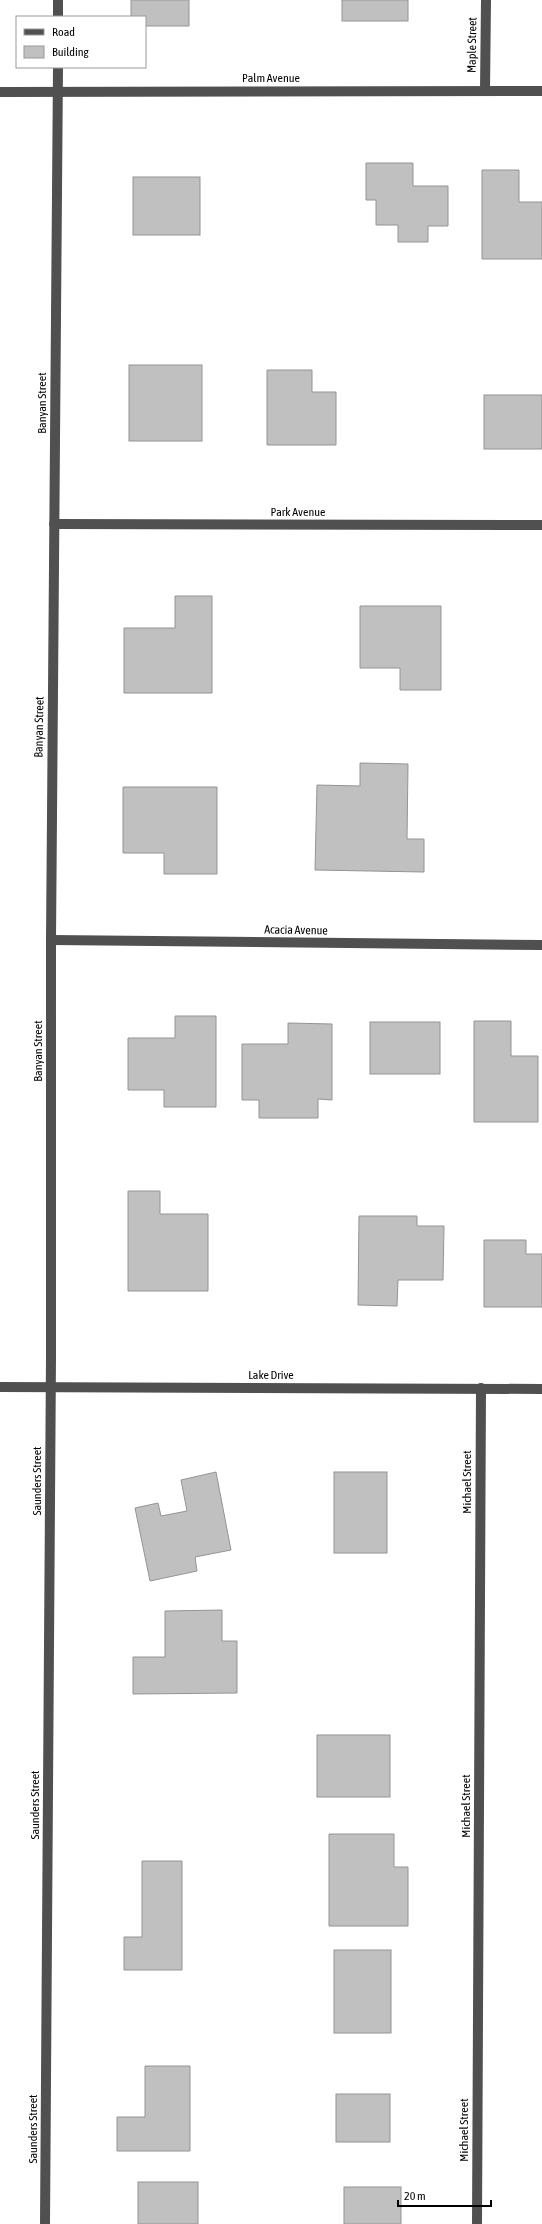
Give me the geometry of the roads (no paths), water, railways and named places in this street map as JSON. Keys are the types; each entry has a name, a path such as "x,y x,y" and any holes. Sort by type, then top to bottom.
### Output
{"street":[{"path":"58,0 58,16"},
{"name":"Maple Street","path":"485,90 486,0"},
{"name":"Banyan Street","path":"51,1387 51,940 58,68"},
{"name":"Palm Avenue","path":"0,92 542,91"},
{"name":"Park Avenue","path":"54,524 542,525"},
{"name":"Acacia Avenue","path":"51,940 542,945"},
{"name":"Lake Drive","path":"0,1387 542,1389"},
{"name":"Saunders Street","path":"45,2224 51,1387"},
{"name":"Michael Street","path":"477,2224 481,1388"}]}
